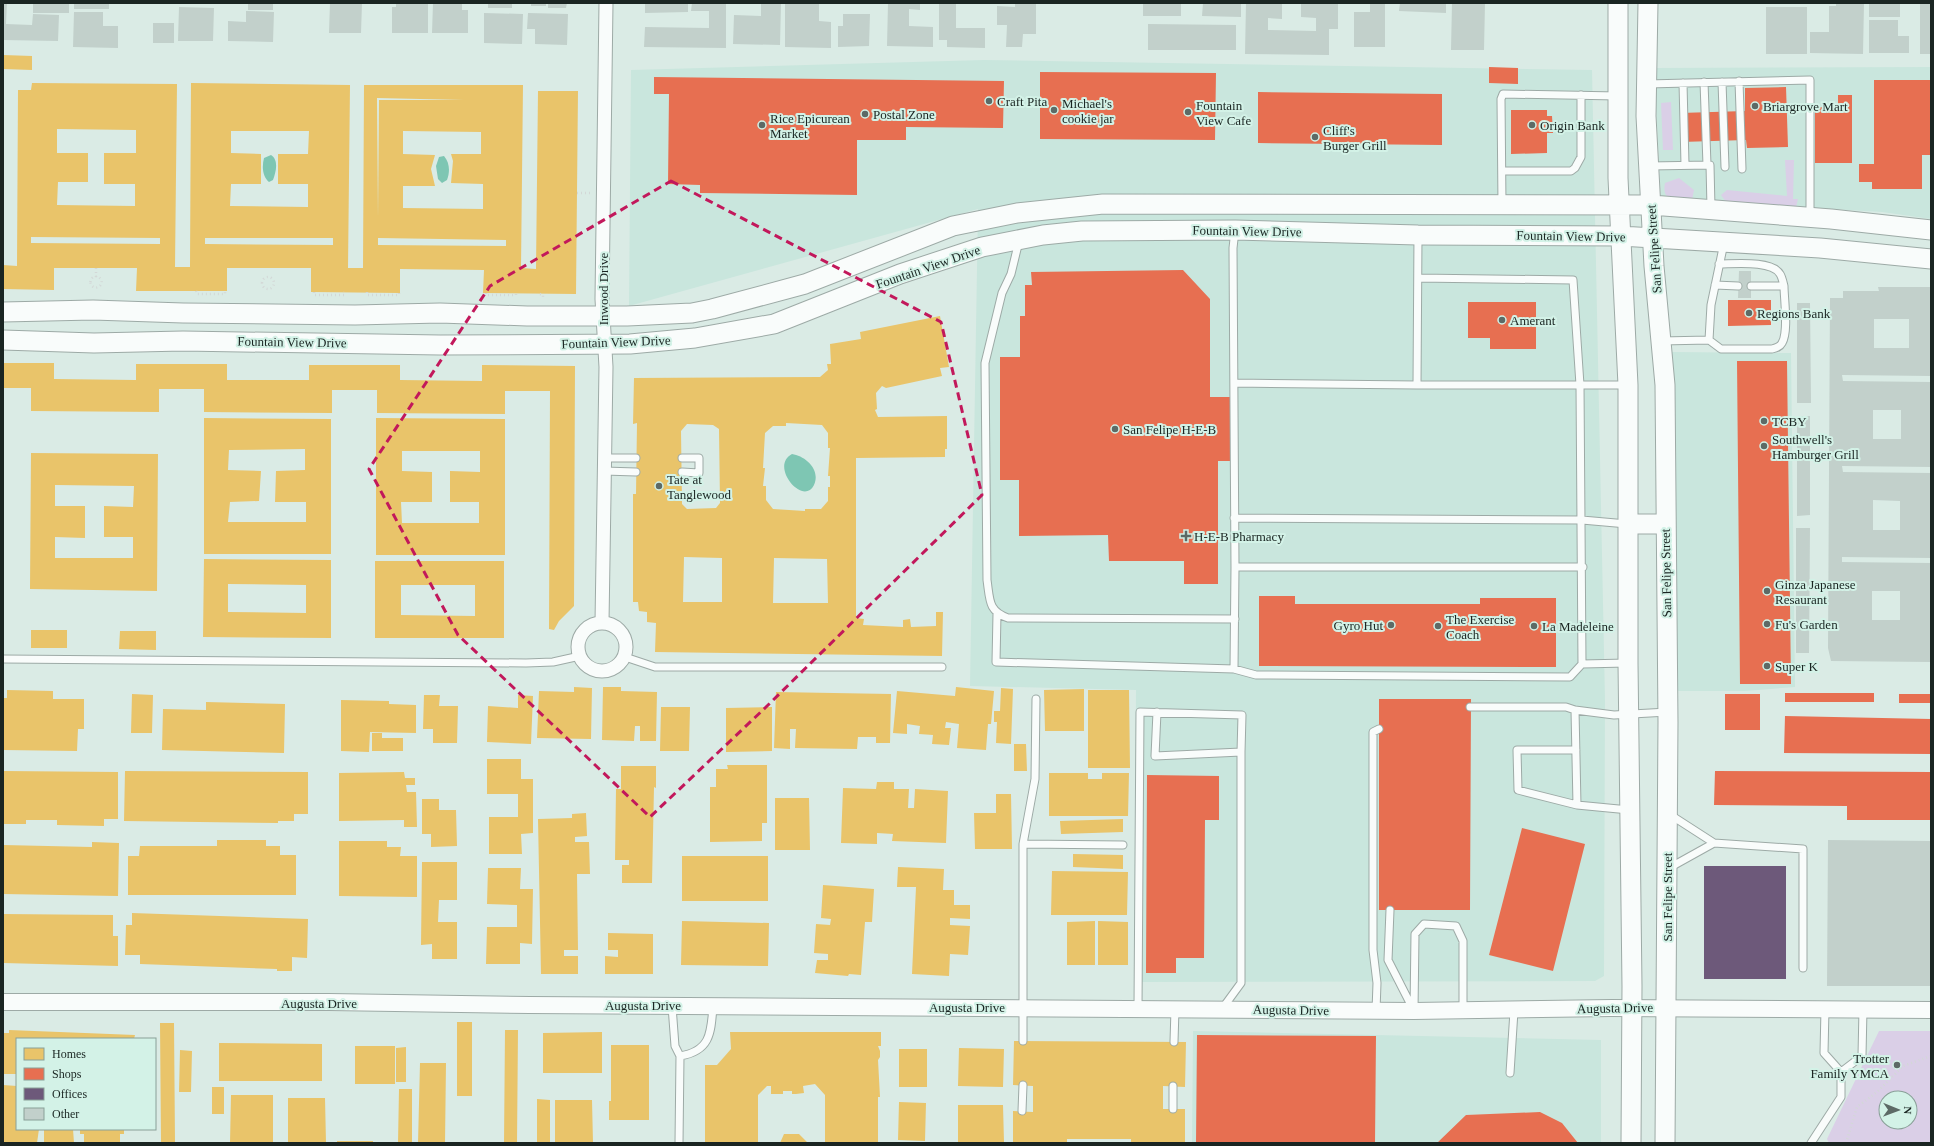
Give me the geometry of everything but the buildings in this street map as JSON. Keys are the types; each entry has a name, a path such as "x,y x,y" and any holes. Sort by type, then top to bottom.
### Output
{"main road":[{"path":"1618,3 1619,206 1628,385 1628,715 1630,810 1631,1143"},
{"name":"San Felipe Street","path":"1648,3 1647,84 1652,238 1665,385 1668,712 1665,1143"},
{"name":"Fountain View Drive","path":"6,312 93,310 355,316 440,313 603,316 672,314 712,309 805,284 868,261 902,245 954,226 1017,213 1103,204 1651,205 1810,217 1931,230"},
{"path":"1017,213 1019,240"},
{"name":"Fountain View Drive","path":"6,340 94,343 183,341 440,345 604,344 695,338 767,325 936,262 982,247 1042,235 1082,230 1236,230 1418,235 1620,236 1820,248 1931,259"},
{"path":"868,261 878,284"},
{"path":"6,312 6,340"},
{"path":"183,313 183,341"},
{"path":"355,316 355,343"},
{"path":"1629,524 1666,524"}],"street":[{"name":"Inwood Drive","path":"602,623 606,367 603,316 606,3"},
{"path":"602,623 613,626 622,634 626,641 625,657 614,669 598,671 590,668 580,656 578,648 582,634 594,624 602,623"},
{"name":"Augusta Drive","path":"3,1002 337,1002 1376,1011 1631,1008 1931,1010"}],"lane":[{"path":"1647,84 1810,80 1810,217"},
{"path":"1739,81 1742,169"},
{"path":"1704,82 1706,165"},
{"path":"1722,82 1725,167"},
{"path":"1683,83 1685,165"},
{"path":"1502,205 1501,99 1503,94 1618,96"},
{"path":"1502,171 1571,171 1575,168 1581,157 1582,95"},
{"path":"1649,166 1710,165 1710,210"},
{"path":"1234,669 1235,567 1233,248 1236,230"},
{"path":"1417,385 1418,235"},
{"path":"1019,240 1011,274 1002,293 985,363 987,580 990,605 997,614 1008,618 1235,619"},
{"path":"1709,340 1711,305 1724,242"},
{"path":"1661,341 1709,340 1721,349 1772,349 1778,347 1783,342 1785,334 1784,286 1780,273 1772,267 1762,264 1720,264"},
{"path":"997,614 996,662 1234,669 1256,674 1570,677 1582,664 1583,567 1580,385 1573,280 1418,278"},
{"path":"1715,285 1738,286"},
{"path":"1751,286 1784,286"},
{"path":"1234,383 1628,385"},
{"path":"604,458 636,458"},
{"path":"682,458 699,458 699,473 682,472"},
{"path":"604,471 636,472"},
{"path":"1234,518 1582,520 1629,524"},
{"path":"1235,567 1583,567"},
{"path":"3,659 553,662 580,656"},
{"path":"625,657 655,667 942,667"},
{"path":"1582,664 1628,663"},
{"path":"1023,1041 1023,844 1035,780 1036,699"},
{"path":"1470,707 1566,707 1575,710 1628,715 1668,712"},
{"path":"1575,710 1577,804"},
{"path":"1138,1008 1139,719 1141,711 1242,715 1241,983 1222,1009"},
{"path":"1157,712 1155,756 1241,752"},
{"path":"1376,1011 1377,983 1373,950 1373,732 1379,730"},
{"path":"1576,750 1517,750 1518,790 1577,804 1630,810"},
{"path":"1667,813 1714,843 1803,849 1803,968"},
{"path":"1667,870 1714,843"},
{"path":"1023,844 1123,845"},
{"path":"1390,910 1388,960 1414,1011"},
{"path":"1414,1011 1415,934 1424,924 1456,926 1463,941 1463,1010"},
{"path":"672,1005 675,1046 680,1056 679,1143"},
{"path":"680,1056 691,1054 704,1046 711,1030 713,1006"},
{"path":"1174,1042 1175,1009"},
{"path":"1811,1143 1841,1097 1841,1072 1824,1053 1825,1009"},
{"path":"1841,1072 1862,1056 1863,1009"},
{"path":"1510,1073 1514,1010"},
{"path":"1022,1111 1023,1085"},
{"path":"1173,1086 1173,1109"}],"path":[{"path":"96,268 96,277 101,282 96,289 90,282 92,278 96,277"},
{"path":"268,277 273,279 275,283 270,290 266,289 262,284 264,279 268,277"},
{"path":"196,291 196,294 224,294 225,291"},
{"path":"314,292 314,295 344,295 343,292"},
{"path":"367,292 367,295 399,295 399,292"},
{"path":"486,293 486,295 516,295 516,293"},
{"path":"1846,1143 1857,1107 1876,1092 1903,1066 1931,1056"}],"highlighted area":[{"path":"671,181 941,322 982,495 765,708 650,817 458,635 369,469 490,286"}],"shaded area":[{"path":"984,60 1592,70 1605,700 1604,976 1595,981 1134,982 1136,690 970,686 978,209 629,306 631,70"},
{"path":"1931,67 1931,219 1882,212 1661,199 1654,68"},
{"path":"1671,102 1673,150 1663,150 1661,103"},
{"path":"271,155 274,157 276,166 273,180 269,182 263,171 263,164 264,158"},
{"path":"444,156 448,165 449,174 447,180 442,183 438,179 436,166 439,157"},
{"path":"1785,160 1794,160 1793,199 1798,199 1796,207 1726,202 1721,195 1727,190 1787,196"},
{"path":"1679,178 1694,190 1692,200 1676,200 1668,197 1666,194 1664,189 1665,183"},
{"path":"1672,352 1791,353 1795,687 1745,691 1677,691"},
{"path":"792,454 807,460 814,469 816,479 814,485 809,490 803,491 796,488 786,475 784,467 786,460"},
{"path":"1193,1031 1601,1040 1601,1143 1192,1143"},
{"name":"Trotter Family YMCA","path":"1879,1031 1931,1031 1931,1143 1829,1143 1827,1139"}],"place":[{"name":"Craft Pita","path":"989,101"},
{"name":"Briargrove Mart","path":"1755,106"},
{"name":"Michael's cookie jar","path":"1054,110"},
{"name":"Fountain View Cafe","path":"1188,112"},
{"name":"Postal Zone","path":"865,114"},
{"name":"Rice Epicurean Market","path":"762,125"},
{"name":"Origin Bank","path":"1532,125"},
{"name":"Cliff's Burger Grill","path":"1315,137"},
{"name":"Regions Bank","path":"1749,313"},
{"name":"Amerant","path":"1502,320"},
{"name":"TCBY","path":"1764,421"},
{"name":"San Felipe H-E-B","path":"1115,429"},
{"name":"Southwell's Hamburger Grill","path":"1764,446"},
{"name":"Tate at Tanglewood","path":"659,486"},
{"name":"H-E-B Pharmacy","path":"1186,536"},
{"name":"Ginza Japanese Resaurant","path":"1767,591"},
{"name":"Fu's Garden","path":"1767,624"},
{"name":"Gyro Hut","path":"1391,625"},
{"name":"The Exercise Coach","path":"1438,626"},
{"name":"La Madeleine","path":"1534,626"},
{"name":"Super K","path":"1767,666"},
{"name":"Trotter Family YMCA","path":"1897,1065"}]}
